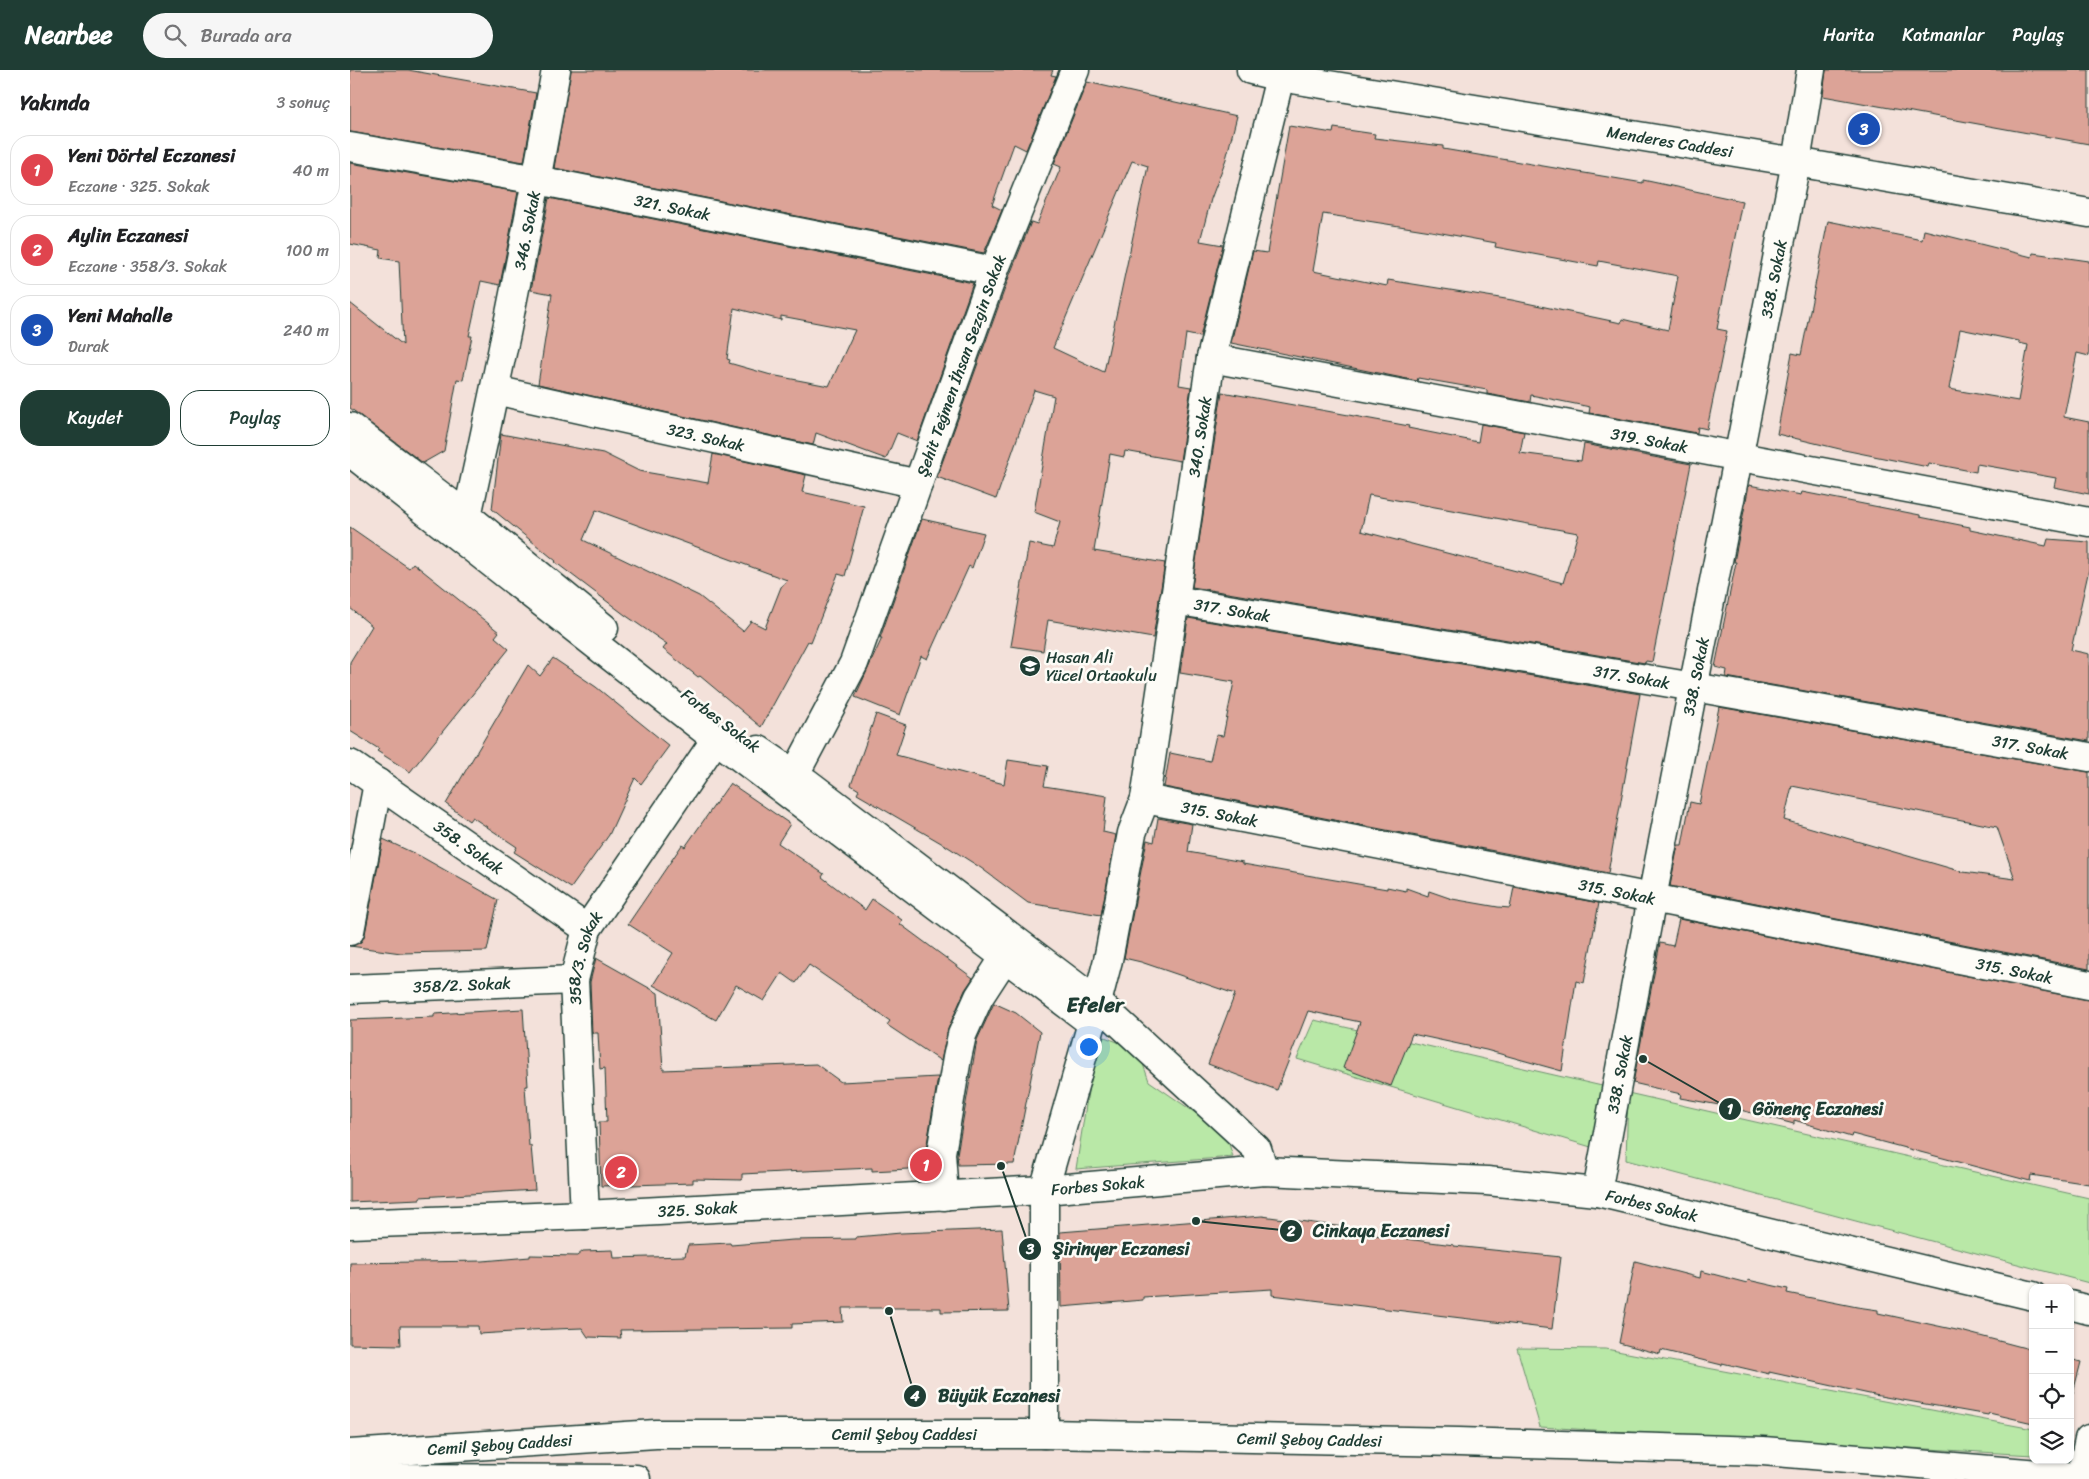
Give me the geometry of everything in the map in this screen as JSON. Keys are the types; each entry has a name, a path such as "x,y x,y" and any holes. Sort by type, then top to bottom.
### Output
{"street":[{"name":"346. Sokak","path":"467,516 495,390 537,180 556,70"},
{"name":"Şehit Teğmen İhsan Sezgin Sokak","path":"795,774 854,663 994,271 1075,70"},
{"name":"Menderes Caddesi","path":"1251,70 1280,77 1796,162 2089,214"},
{"name":"338. Sokak","path":"1597,1192 1652,898 1796,162 1811,70"},
{"name":"340. Sokak","path":"1145,800 1211,358 1280,77"},
{"name":"321. Sokak","path":"350,147 537,180 994,271"},
{"name":"319. Sokak","path":"1211,358 2089,522"},
{"name":"323. Sokak","path":"495,390 918,484"},
{"name":"Forbes Sokak","path":"350,427 467,516 735,734 795,774 1095,1013 1257,1149 1264,1171"},
{"name":"Forbes Sokak","path":"350,452 716,739 1005,957 1095,1013"},
{"name":"317. Sokak","path":"1174,600 1694,687 2089,757"},
{"name":"358/3. Sokak","path":"585,1215 574,980 587,929 716,739"},
{"name":"358. Sokak","path":"350,764 587,929"},
{"path":"350,931 378,783"},
{"name":"Forbes Sokak","path":"1145,800 1132,833 1095,1013 1044,1190 1264,1171 1487,1181 1597,1192 2029,1295"},
{"name":"315. Sokak","path":"1145,800 1652,898 2089,986"},
{"path":"944,1196 940,1153 962,1035 979,997 1005,957"},
{"name":"358/2. Sokak","path":"350,989 574,980"},
{"path":"1044,1190 1044,1434"},
{"name":"325. Sokak","path":"350,1224 585,1215 1044,1190"},
{"path":"2074,1306 2089,1310"},
{"name":"Cemil Şeboy Caddesi","path":"350,1454 656,1434 1044,1434 1459,1442 1763,1451 2085,1477"},
{"path":"2085,1477 2089,1439"},
{"name":"Cemil Şeboy Caddesi","path":"350,1478 636,1479"}],"green space":[{"path":"1314,1020 1602,1086 1591,1147 1297,1059"},
{"path":"1097,1034 1138,1050 1149,1081 1226,1134 1233,1157 1076,1169"},
{"path":"1628,1093 2089,1198 2089,1283 1626,1160"},
{"path":"1517,1348 1606,1349 2029,1428 2029,1455 1540,1427"}],"building":[{"path":"350,70 408,70 536,93 524,162 350,132"},
{"path":"571,70 1053,70 1051,75 1056,76 1026,150 1014,144 992,205 1002,210 984,253 554,168"},
{"path":"1826,70 2089,70 2089,144 1823,96"},
{"path":"1087,82 1237,116 1226,159 1211,199 1200,241 1223,245 1200,337 1186,334 1179,385 1191,387 1180,461 1125,451 1124,457 1110,454 1094,551 1165,563 1153,638 1048,620 1043,651 1011,646 1029,543 1053,548 1060,522 1034,512 1054,396 1034,390 996,499 937,477 1009,277 1031,222 1037,224 1061,167 1054,164","holes":["1132,161 1148,166 1104,372 1053,348"]},
{"path":"1289,126 1333,133 1334,128 1375,134 1374,138 1443,146 1443,149 1643,183 1643,180 1742,201 1717,329 1727,331 1707,429 1698,427 1697,433 1589,413 1590,407 1531,395 1530,402 1487,394 1487,390 1418,378 1417,381 1231,343 1253,251 1267,253","holes":["1323,214 1496,243 1495,247 1598,266 1599,261 1678,276 1668,330 1622,319 1621,323 1512,300 1388,280 1387,286 1313,271"]},
{"path":"350,163 518,192 500,285 481,281 469,336 472,336 463,380 457,379 444,451 423,463 350,408 350,303 403,345 399,261 380,258 381,250 350,244"},
{"path":"549,198 973,283 917,441 897,433 886,459 816,433 813,445 538,384 552,294 531,290","holes":["734,308 781,320 781,316 855,330 829,386 771,375 729,363 730,360 727,359"]},
{"path":"1828,221 1922,240 1924,230 2032,257 2033,253 2089,261 2089,356 2077,353 2064,417 2089,422 2089,494 2054,487 2056,478 1977,464 1976,472 1929,463 1928,467 1777,434 1792,353 1801,355","holes":["1960,329 2019,341 2019,343 2028,345 2018,401 1949,389"]},
{"path":"1222,392 1409,426 1408,428 1478,442 1481,424 1524,432 1520,453 1581,461 1584,444 1691,464 1652,662 1646,661 1645,663 1192,587","holes":["1369,495 1578,533 1563,583 1361,531"]},
{"path":"501,434 603,453 639,471 708,483 713,454 806,475 802,492 864,506 845,576 838,574 811,642 808,641 761,727 700,676 698,677 663,649 667,644 555,562 492,509","holes":["596,510 787,580 781,587 765,628 751,621 743,631 699,596 583,540"]},
{"path":"1749,485 1801,495 1802,492 1920,515 1920,517 1970,527 1970,530 2046,546 2048,539 2089,542 2089,569 2071,650 2089,654 2089,741 1726,677 1727,670 1715,667"},
{"path":"922,519 984,533 972,568 969,566 927,659 921,656 900,715 855,697 882,638 880,638"},
{"path":"350,527 409,568 413,563 499,632 495,637 509,649 410,772 350,731 350,662 372,626 350,608"},
{"path":"1188,618 1640,694 1608,873 1164,787 1170,753 1210,761 1216,735 1223,736 1234,682 1180,673"},
{"path":"553,658 596,687 669,746 641,784 635,778 609,835 571,888 514,852 517,847 472,817 469,821 446,804 528,665 540,676"},
{"path":"1719,707 2089,772 2089,969 1670,886 1678,845 1682,845 1690,802 1699,804","holes":["1792,786 1997,827 2015,879 1963,872 1784,820"]},
{"path":"876,714 906,725 896,755 1004,784 1008,760 1048,766 1044,786 1107,796 1103,832 1116,835 1101,915 1028,903 981,868 857,794 859,790 851,785"},
{"path":"730,783 790,824 778,843 824,874 822,877 865,910 872,899 902,920 900,924 973,978 965,990 948,1029 941,1061 887,1025 890,1021 809,965 796,983 782,973 764,1001 736,985 716,1020 653,985 673,953 628,924 682,845 685,847"},
{"path":"1158,818 1192,824 1188,852 1243,862 1243,864 1387,889 1387,887 1406,891 1406,888 1428,896 1429,891 1452,899 1498,907 1510,908 1514,887 1599,903 1584,983 1576,981 1562,1071 1486,1050 1412,1034 1391,1086 1343,1068 1360,1022 1308,1011 1277,1090 1208,1064 1235,994 1124,958 1147,840 1154,842"},
{"path":"383,839 420,856 498,900 487,951 401,953 350,946 361,942 365,934"},
{"path":"1679,919 2089,1000 2089,1184 2031,1175 2030,1181 1852,1134 1851,1137 1794,1120 1794,1124 1725,1106 1680,1098 1681,1094 1633,1083 1660,943 1673,946"},
{"path":"596,958 658,993 663,1070 816,1064 841,1082 938,1077 926,1150 926,1168 872,1171 872,1168 742,1174 742,1180 693,1179 693,1183 601,1186 599,1122 607,1122 605,1068 600,1069 598,1033 592,1033 590,982"},
{"path":"994,1003 1016,1013 1040,1032 1014,1164 958,1165 957,1154 977,1040"},
{"path":"523,1009 528,1086 525,1086 529,1146 531,1146 535,1190 420,1197 420,1199 350,1202 350,1020 434,1017 434,1014"},
{"path":"1262,1216 1351,1228 1350,1232 1454,1246 1561,1257 1552,1329 1272,1295 1272,1289 1143,1297 1143,1300 1061,1307 1060,1232"},
{"path":"1002,1229 1009,1311 941,1312 941,1308 842,1308 843,1322 792,1324 792,1328 620,1330 621,1338 588,1337 582,1328 479,1334 478,1326 400,1326 401,1345 350,1344 350,1263 483,1261 530,1257 530,1255 577,1256 583,1251 613,1250 614,1258 685,1256 688,1245 730,1243 731,1245 793,1240 856,1239 856,1237 901,1233"},
{"path":"1635,1261 1700,1278 1701,1271 1747,1283 1748,1280 1788,1289 1787,1293 1878,1310 1878,1313 1961,1331 2029,1349 2029,1422 1989,1413 1988,1415 1874,1395 1769,1372 1769,1374 1722,1363 1722,1365 1661,1350 1660,1354 1619,1343"},
{"path":"2074,1360 2081,1362 2074,1389"}],"place":[{"name":"Yeni Mahalle","path":"1864,129"},
{"name":"Hasan Ali Yücel Ortaokulu","path":"1030,666"},
{"name":"Gönenç Eczanesi","path":"1643,1059"},
{"name":"Yeni Dörtel Eczanesi","path":"926,1165"},
{"name":"Şirinyer Eczanesi","path":"1001,1166"},
{"name":"Aylin Eczanesi","path":"621,1172"},
{"name":"Cinkaya Eczanesi","path":"1196,1221"},
{"name":"Büyük Eczanesi","path":"889,1311"}],"district":[{"name":"Efeler","path":"1095,1005"}]}
